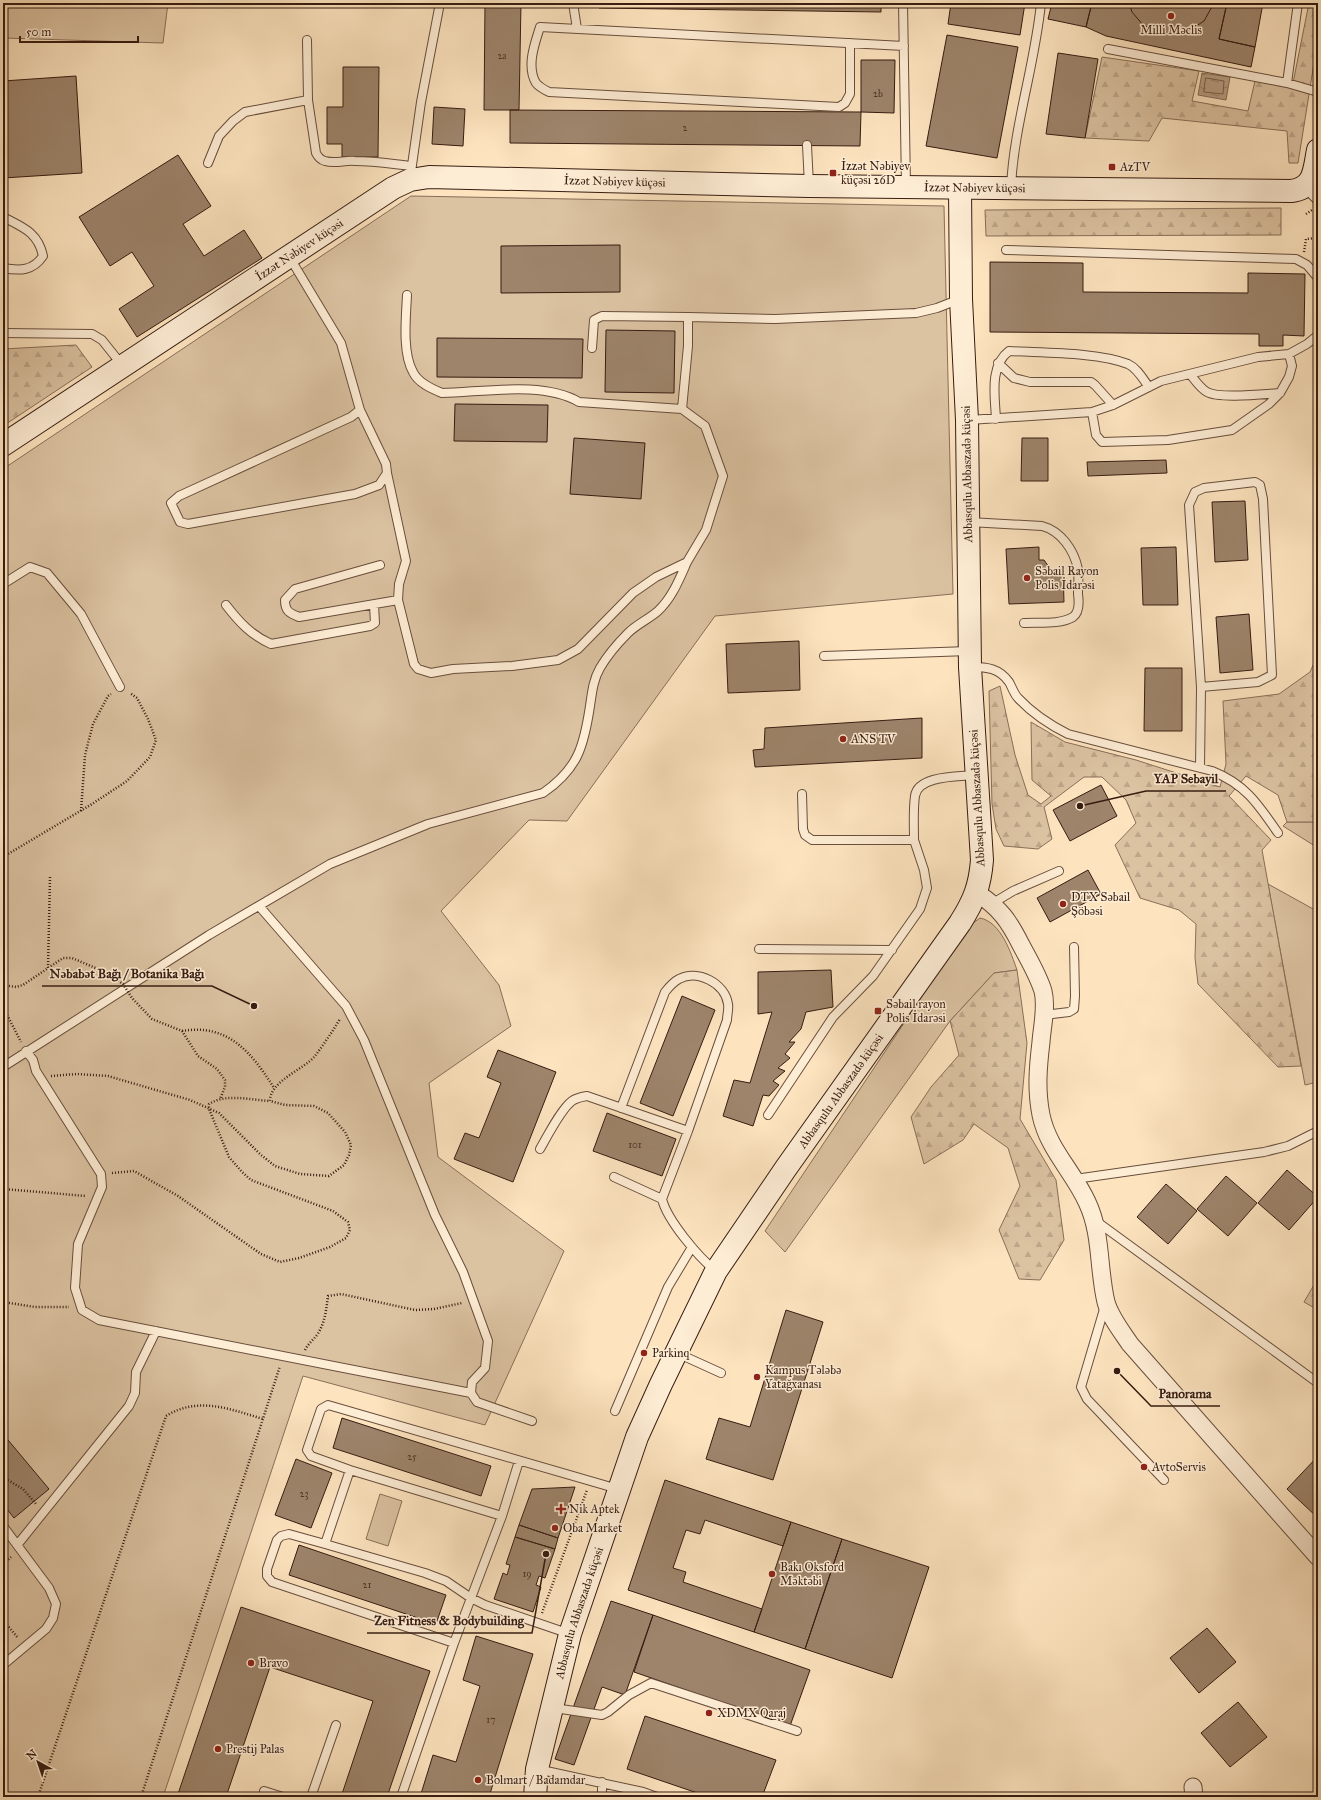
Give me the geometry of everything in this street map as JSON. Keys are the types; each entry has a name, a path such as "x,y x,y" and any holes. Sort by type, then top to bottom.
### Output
{"street":[{"path":"1312,195 1313,176 1318,150"},
{"name":"İzzət Nəbiyev küçəsi","path":"3,445 393,188 411,173 429,177 906,188 1291,191 1312,195"},
{"name":"Abbasqulu Abbaszadə küçəsi","path":"535,1797 537,1769 570,1634 619,1489 648,1412 716,1271 786,1168 960,923 985,898 981,876 982,860 970,659 967,420 961,299 960,188"},
{"path":"985,898 1015,933 1036,974 1043,993 1044,1015 1037,1080 1040,1110 1046,1135 1059,1157 1075,1179 1087,1202 1094,1220 1106,1304 1130,1344 1318,1557"}],"lane":[{"path":"307,40 308,100 316,153 323,161 380,161 411,173 421,102 440,3"},
{"path":"574,3 577,30"},
{"path":"903,3 906,188"},
{"path":"1011,188 1012,162 1038,33 1042,3"},
{"path":"1287,83 1298,3"},
{"path":"850,44 850,94 845,103 839,107 806,109 549,92 537,84 533,75 532,53 540,27 904,46"},
{"path":"1108,49 1287,83 1318,92"},
{"path":"208,163 219,136 233,121 246,112 308,100"},
{"path":"807,145 809,186"},
{"path":"3,217 30,231 41,246 44,256 38,265 25,270 3,268"},
{"path":"1006,250 1296,259 1308,265 1318,278"},
{"path":"289,257 341,342 360,410 386,464 406,561 399,584 398,600 414,664 418,669 431,673 453,669 512,666 558,660 578,649 633,593 656,577 687,562"},
{"path":"3,1067 126,988 330,864 428,824 543,793 568,772 577,756 585,738 593,686 599,669 628,633 657,612 676,588 687,562 706,530 723,476 705,426 682,409 579,402 556,392 536,389 442,393 428,388 413,373 406,346 407,296"},
{"path":"592,348 594,320 602,316 688,316 775,319 916,313 937,308 961,299"},
{"path":"682,409 688,346 688,316"},
{"path":"3,333 92,334 102,340 123,367"},
{"path":"967,420 1092,412 1113,405 1161,381 1258,357 1289,354 1307,344 1318,335"},
{"path":"996,419 995,378 998,363 1002,357 1009,352 1095,357 1129,364 1139,373 1149,387"},
{"path":"1092,412 1096,435 1102,442 1168,440 1232,430 1270,404 1280,393 1291,371 1292,366 1289,354"},
{"path":"998,363 1014,378 1030,382 1091,382 1096,385 1113,405"},
{"path":"1190,374 1208,393 1220,396 1280,393"},
{"path":"360,410 350,417 179,496 171,504 180,522 188,524 355,494 379,485 387,473"},
{"path":"1200,768 1201,687 1189,504 1195,492 1204,488 1256,482 1263,490 1272,675 1264,680 1201,687"},
{"path":"969,522 1042,526 1050,528 1058,533 1073,553 1078,570 1079,607 1074,616 1064,621 1024,623"},
{"path":"380,565 295,589 285,600 285,608 289,613 299,617 398,600"},
{"path":"3,584 30,567 47,573 82,614 120,687"},
{"path":"226,605 240,623 258,638 271,644 370,626 375,623 374,605"},
{"path":"824,656 970,659 999,671 1017,697 1052,726 1068,734 1200,768 1227,777 1244,789 1258,804 1278,833"},
{"path":"768,1115 833,1017 873,976 920,909 927,888 924,870 914,840 915,794 920,786 933,779 976,775"},
{"path":"802,794 803,829 805,835 812,840 914,840"},
{"path":"985,898 1013,891 1059,871"},
{"path":"259,906 346,1006 364,1040 435,1214 463,1272 488,1341 485,1368 472,1382 470,1393"},
{"path":"1044,1015 1070,1012 1074,1009 1074,947"},
{"path":"759,949 892,950"},
{"path":"621,1108 665,992 678,979 688,976 695,976 709,980 717,985 729,1005 727,1020 688,1132 662,1199 664,1207 701,1259 716,1271"},
{"path":"26,1051 33,1060 36,1071 40,1075 95,1167 102,1174 102,1187 78,1244 75,1288 82,1310 99,1320 470,1393 477,1402 532,1421"},
{"path":"540,1148 564,1110 571,1102 579,1097 586,1096 688,1132"},
{"path":"1075,1179 1264,1152 1288,1146 1318,1131"},
{"path":"614,1177 662,1199"},
{"path":"1094,1220 1318,1383"},
{"path":"615,1411 668,1287 692,1247"},
{"path":"1106,1304 1081,1387 1087,1399 1164,1480"},
{"path":"18,1544 128,1406 135,1393 136,1372 156,1331"},
{"path":"676,1353 721,1373"},
{"path":"502,1516 350,1470 311,1456 307,1450 321,1409 328,1405 619,1489"},
{"path":"401,1797 454,1643 502,1516 519,1461"},
{"path":"325,1544 350,1470"},
{"path":"3,1526 18,1544 49,1588 56,1604 53,1618 46,1629 3,1665"},
{"path":"454,1643 272,1582 267,1576 277,1540 281,1536 289,1534 425,1573 446,1581 471,1598 485,1605 570,1634"},
{"path":"551,1708 602,1715 634,1692 651,1683 798,1730"},
{"path":"311,1797 336,1725"},
{"path":"537,1769 602,1782 657,1797"},
{"path":"602,1782 602,1797"},
{"path":"264,1791 283,1797"}],"path":[{"path":"1302,262 1306,239 1318,238"},
{"path":"3,856 81,810 127,781 150,757 156,740 148,720 137,698 120,687 108,696 93,724 85,756 81,810"},
{"path":"48,968 50,877"},
{"path":"3,985 16,988 23,985 63,958 72,958 105,972 123,984 140,1007 152,1019 182,1031 198,1056 217,1069 225,1080 225,1087 220,1099"},
{"path":"270,1101 270,1094 274,1088 314,1056 340,1021 346,1006"},
{"path":"3,1007 26,1051"},
{"path":"182,1031 194,1028 217,1032 240,1044 258,1065 274,1088"},
{"path":"40,1075 77,1074 108,1076 190,1100 209,1109 224,1118 261,1155 275,1166 300,1174 329,1176 344,1165 351,1145 344,1132 328,1113 314,1106 285,1105 270,1101 233,1098 220,1099 209,1104 209,1109 229,1157 242,1172 251,1180 334,1211 348,1222 350,1230 346,1238 324,1249 299,1258 280,1262 261,1254 178,1196 134,1172 102,1174"},
{"path":"3,1189 83,1195 96,1201"},
{"path":"301,1360 305,1349 316,1336 325,1320 328,1296 340,1294 414,1310 434,1309 473,1301"},
{"path":"3,1302 35,1307 81,1307"},
{"path":"141,1797 283,1356"},
{"path":"38,1797 166,1416 177,1409 218,1405 263,1419"},
{"path":"3,1473 10,1482 23,1489 43,1513"},
{"path":"538,1623 590,1481"},
{"path":"3,1620 25,1647"}],"green space":[{"path":"3,3 168,3 163,43 3,38"},
{"path":"1309,3 1318,3 1318,38 1298,163 1289,163 1287,131 1162,118 1149,141 1085,138 1102,57 1199,71 1192,101 1248,111 1255,81 1292,88"},
{"path":"411,196 944,206 953,594 715,616 567,821 529,820 441,911 499,985 511,1026 429,1083 438,1157 564,1251 485,1425 303,1376 163,1797 3,1797 3,469"},
{"path":"1281,208 1281,235 986,236 985,210"},
{"path":"76,345 92,367 3,426 3,349"},
{"path":"1318,654 1318,822 1287,822 1278,795 1246,776 1229,796 1271,840 1262,850 1301,1066 1278,1067 1198,984 1195,958 1196,924 1179,910 1140,898 1115,845 1136,823 1126,800 1102,777 1084,777 1044,807 1052,839 1038,849 1004,846 996,829 992,804 989,691 1000,686 1015,755 1028,795 1041,804 1051,796 1032,780 1031,722 1065,742 1136,760 1220,787 1226,764 1223,701 1279,694 1310,672"},
{"path":"1287,822 1318,822 1318,848 1283,826"},
{"path":"1268,884 1315,910 1318,905 1318,1082 1305,1085"},
{"path":"980,918 994,925 1004,939 1017,970 994,973 950,1021 785,1252 765,1231 963,935 973,923"},
{"path":"1017,970 1027,1043 1020,1119 1056,1180 1064,1240 1040,1280 1019,1279 999,1230 1020,1186 1008,1148 974,1124 963,1140 924,1164 911,1117 931,1087 959,1055 950,1021 994,973"},
{"path":"1318,1278 1318,1310 1304,1302"},
{"path":"380,1494 402,1501 388,1546 366,1539"}],"water":[{"path":"1202,73 1230,77 1226,100 1198,95"}],"building":[{"path":"485,3 521,3 519,110 484,110"},
{"path":"599,3 881,3 881,12 599,8"},
{"path":"951,3 1025,3 1020,35 948,24"},
{"path":"1052,3 1092,3 1086,27 1048,19"},
{"path":"1092,3 1227,3 1219,39 1255,47 1251,67 1106,36 1086,27"},
{"name":"Milli Məclis","path":"1129,3 1214,3 1204,21 1190,30 1174,34 1158,32 1143,25 1132,12"},
{"path":"1227,3 1263,3 1255,47 1219,39"},
{"path":"947,35 1018,47 997,158 926,146"},
{"path":"1058,53 1098,59 1085,138 1046,134"},
{"path":"861,60 895,60 894,113 861,112"},
{"path":"343,67 379,67 378,157 342,157 342,144 327,144 327,107 343,107"},
{"path":"76,76 82,173 3,178 3,81"},
{"path":"434,107 465,109 463,146 432,144"},
{"path":"510,110 861,112 860,146 510,143"},
{"path":"178,155 211,206 183,224 204,256 244,230 262,258 137,337 119,309 154,286 132,252 110,266 79,217"},
{"path":"620,245 620,292 501,293 501,246"},
{"path":"990,262 1083,263 1083,292 1248,293 1248,273 1305,274 1304,336 1283,335 1283,346 1259,346 1259,334 990,332"},
{"path":"606,330 675,331 674,393 605,392"},
{"path":"437,338 583,339 582,378 437,377"},
{"path":"455,404 548,405 547,442 454,441"},
{"path":"574,438 645,443 641,499 570,494"},
{"path":"1022,438 1048,438 1048,481 1021,481"},
{"path":"1166,460 1167,473 1088,476 1087,462"},
{"path":"1245,501 1248,560 1215,562 1212,502"},
{"path":"1039,547 1039,560 1044,560 1051,570 1063,569 1064,602 1009,604 1006,549"},
{"path":"1176,547 1178,605 1143,605 1141,548"},
{"path":"1249,614 1253,670 1220,673 1216,617"},
{"path":"799,641 800,690 728,693 726,644"},
{"path":"1145,668 1182,668 1182,731 1144,731"},
{"name":"ANS TV","path":"922,718 922,758 755,767 753,750 764,749 765,728"},
{"path":"1101,785 1117,816 1070,841 1053,810"},
{"path":"1088,870 1101,894 1050,922 1037,898"},
{"path":"831,970 833,1007 806,1012 801,1029 789,1042 795,1042 785,1054 790,1058 778,1068 785,1071 773,1081 779,1085 769,1096 763,1095 753,1126 723,1116 734,1080 750,1083 772,1012 758,1014 758,972"},
{"path":"682,996 715,1010 673,1116 640,1103"},
{"path":"498,1050 556,1072 513,1182 454,1159 465,1133 479,1138 501,1083 487,1077"},
{"path":"607,1113 676,1139 662,1176 593,1151"},
{"path":"1287,1170 1318,1197 1289,1230 1258,1203"},
{"path":"1226,1176 1257,1203 1228,1236 1197,1209"},
{"path":"1166,1184 1197,1211 1168,1244 1137,1217"},
{"path":"786,1310 823,1322 773,1480 706,1459 719,1418 750,1427"},
{"path":"342,1418 491,1466 481,1496 333,1448"},
{"path":"3,1434 49,1489 14,1518 3,1504"},
{"path":"1318,1456 1318,1518 1287,1489"},
{"path":"296,1459 332,1473 311,1528 275,1515"},
{"path":"665,1480 791,1522 783,1546 705,1520 700,1534 686,1530 673,1568 686,1572 683,1582 762,1609 754,1632 628,1590"},
{"path":"575,1487 558,1538 519,1525 532,1489"},
{"path":"791,1522 842,1539 805,1649 754,1632"},
{"path":"519,1525 558,1538 555,1549 515,1537"},
{"path":"515,1537 555,1549 545,1578 539,1576 536,1585 541,1587 533,1612 494,1599 503,1573 507,1575 510,1565 506,1564"},
{"path":"842,1539 929,1567 892,1678 805,1649"},
{"path":"299,1545 446,1595 436,1624 289,1575"},
{"path":"611,1601 653,1615 625,1695 602,1687 574,1765 555,1759"},
{"name":"Prestij Palas","path":"241,1607 430,1671 387,1797 341,1797 373,1701 270,1667 226,1797 177,1797"},
{"path":"653,1615 810,1670 790,1726 634,1672"},
{"path":"1207,1628 1236,1662 1199,1693 1170,1658"},
{"path":"476,1636 533,1654 489,1797 420,1797 433,1755 456,1762 480,1686 463,1680"},
{"path":"1238,1702 1267,1737 1230,1767 1201,1733"},
{"path":"645,1716 776,1760 762,1797 709,1797 627,1769"}],"place":[{"name":"Milli Məclis","path":"1171,16"},
{"name":"AzTV","path":"1112,167"},
{"name":"İzzət Nəbiyev küçəsi 26D","path":"833,173"},
{"name":"Səbail Rayon Polis İdarəsi","path":"1027,578"},
{"name":"ANS TV","path":"843,739"},
{"name":"YAP Sebayil","path":"1080,806"},
{"name":"DTX Səbail Şöbəsi","path":"1063,904"},
{"name":"Nəbabət Bağı / Botanika Bağı","path":"254,1006"},
{"name":"Səbail rayon Polis İdarəsi","path":"878,1011"},
{"name":"Parkinq","path":"644,1353"},
{"name":"Panorama","path":"1117,1371"},
{"name":"Kampus Tələbə Yatağxanası","path":"757,1377"},
{"name":"AvtoServis","path":"1144,1467"},
{"name":"Nik Aptek","path":"561,1509"},
{"name":"Oba Market","path":"555,1528"},
{"name":"Zen Fitness & Bodybuilding","path":"546,1554"},
{"name":"Bakı Oksford Məktəbi","path":"772,1574"},
{"name":"Bravo","path":"251,1663"},
{"name":"XDMX Qaraj","path":"709,1713"},
{"name":"Prestij Palas","path":"218,1749"},
{"name":"Bolmart / Badamdar","path":"478,1780"}]}
